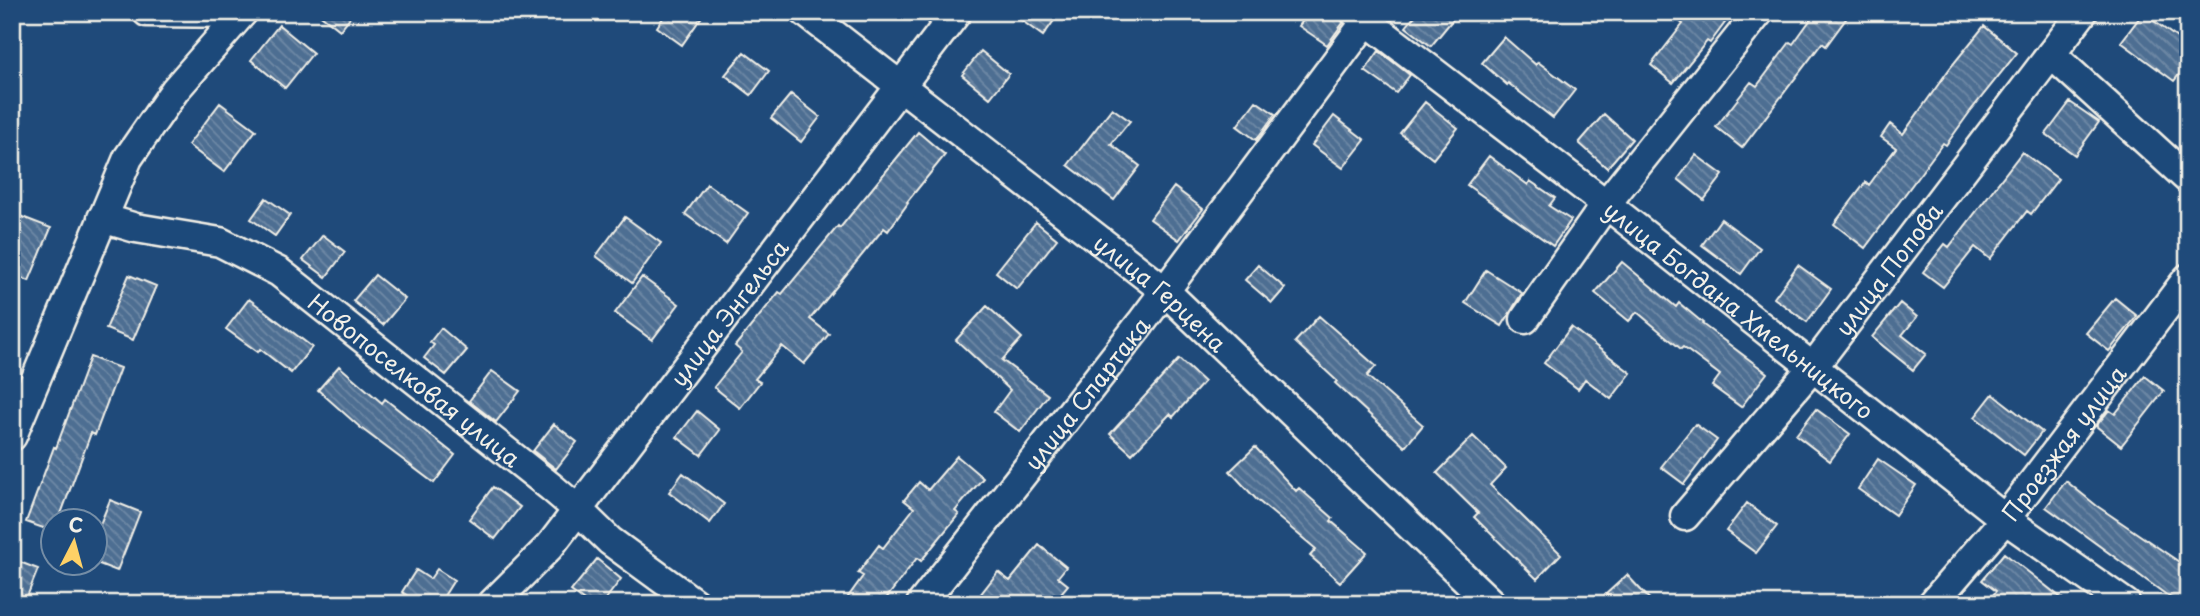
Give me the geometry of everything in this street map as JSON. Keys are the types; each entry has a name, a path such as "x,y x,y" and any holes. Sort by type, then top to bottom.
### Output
{"street":[{"path":"147,12 243,13"},
{"name":"улица Герцена","path":"805,12 1165,291 1492,604"},
{"name":"улица Энгельса","path":"492,604 550,546 957,12"},
{"path":"1525,319 1606,204 1759,12"},
{"name":"улица Попова","path":"1685,516 1813,367 2083,12"},
{"path":"12,436 128,158 175,90 243,13"},
{"name":"улица Богдана Хмельницкого","path":"1365,15 2006,519 2126,604"},
{"name":"улица Спартака","path":"921,604 1165,291 1365,15"},
{"path":"2051,54 2188,179"},
{"name":"Новопоселковая улица","path":"102,218 136,228 220,242 279,272 578,510 610,541 696,604"},
{"name":"Проезжая улица","path":"1933,604 2006,519 2188,278"}],"building":[{"path":"317,12 354,12 340,30"},
{"path":"667,12 705,12 682,45 657,27"},
{"path":"1010,12 1060,12 1043,36"},
{"path":"1309,12 1339,12 1343,23 1327,45 1299,26"},
{"path":"1418,12 1459,12 1431,46 1406,27"},
{"path":"1667,12 1733,12 1710,43 1707,41 1673,83 1651,65 1683,24"},
{"path":"1816,12 1851,12 1826,46 1822,43 1742,148 1716,127 1751,82 1757,86"},
{"path":"2143,13 2188,46 2188,64 2174,81 2121,42"},
{"path":"279,25 313,53 285,88 251,60"},
{"path":"1984,26 2017,53 1946,145 1943,143 1865,248 1834,224 1866,182 1869,185 1896,148 1881,137 1890,124 1903,134"},
{"path":"1504,37 1536,65 1538,62 1575,90 1553,118 1482,63"},
{"path":"981,51 1009,74 990,98 962,75"},
{"path":"1379,51 1410,75 1396,93 1365,71"},
{"path":"744,52 769,71 751,95 725,75"},
{"path":"791,94 820,117 801,142 771,118"},
{"path":"1256,101 1275,114 1256,140 1237,126"},
{"path":"1425,102 1458,128 1433,159 1400,133"},
{"path":"2070,102 2099,122 2075,155 2046,134"},
{"path":"220,103 256,130 224,172 188,145"},
{"path":"1112,108 1130,121 1111,144 1140,166 1114,200 1068,165"},
{"path":"1604,114 1632,139 1607,168 1579,143"},
{"path":"1334,116 1365,140 1343,168 1312,145"},
{"path":"918,132 945,155 907,202 888,231 884,228 810,319 829,334 804,364 782,346 755,379 760,382 740,408 714,387 742,352 735,346 779,292 782,294 838,226 840,228"},
{"path":"2022,152 2058,179 2031,214 2027,211 1990,259 1975,247 1943,287 1923,272 1945,244 1949,247"},
{"path":"1696,155 1723,175 1704,200 1678,179"},
{"path":"1489,156 1528,185 1530,181 1555,198 1549,206 1571,220 1553,246 1467,185"},
{"path":"707,184 748,213 726,244 685,214"},
{"path":"1174,187 1203,209 1179,240 1150,219"},
{"path":"266,198 290,215 275,236 251,219"},
{"path":"12,213 51,228 29,281 12,274"},
{"path":"625,217 661,243 632,283 596,256"},
{"path":"1721,219 1760,248 1741,274 1702,245"},
{"path":"1036,222 1057,239 1017,289 996,272"},
{"path":"323,235 345,252 326,277 303,260"},
{"path":"1622,262 1676,307 1679,303 1702,324 1767,373 1741,407 1712,386 1720,375 1683,347 1681,349 1637,312 1629,321 1595,293"},
{"path":"1258,265 1285,288 1272,303 1245,280"},
{"path":"1798,265 1831,289 1807,322 1774,298"},
{"path":"1486,270 1522,293 1502,326 1465,303"},
{"path":"129,275 156,286 133,340 106,329"},
{"path":"375,275 405,299 383,325 353,301"},
{"path":"642,277 679,304 652,340 615,313"},
{"path":"2115,298 2137,316 2109,351 2086,333"},
{"path":"249,299 312,347 291,373 260,349 258,352 226,329"},
{"path":"1900,303 1917,317 1902,335 1926,354 1913,370 1872,337"},
{"path":"987,306 1022,338 1002,360 1048,395 1020,432 994,412 1010,390 956,340"},
{"path":"1319,316 1376,366 1367,376 1423,425 1405,447 1295,342"},
{"path":"1571,327 1631,373 1611,399 1585,379 1578,389 1544,363"},
{"path":"441,328 467,350 446,375 424,358 434,345 430,342"},
{"path":"90,357 120,368 95,435 91,433 63,508 38,508 38,526 26,522 54,447 56,448"},
{"path":"1179,359 1204,382 1173,417 1170,414 1132,454 1110,434"},
{"path":"339,366 382,403 385,399 455,455 434,483 362,429 318,390"},
{"path":"492,371 520,391 496,422 469,401"},
{"path":"2145,376 2164,391 2121,446 2096,426 2109,410 2115,414"},
{"path":"1993,394 2042,432 2024,455 1975,417"},
{"path":"1816,409 1850,434 1830,461 1796,435"},
{"path":"697,411 720,430 701,455 677,437"},
{"path":"554,424 577,442 556,469 533,451"},
{"path":"1695,424 1717,440 1684,484 1661,467"},
{"path":"1473,436 1506,468 1490,485 1561,554 1537,579 1474,517 1478,513 1437,473"},
{"path":"1255,447 1296,491 1299,488 1367,552 1340,582 1310,556 1316,549 1256,499 1230,471"},
{"path":"957,456 983,478 955,511 959,514 921,561 917,558 882,604 843,604 863,576 858,573 879,545 883,548 914,508 904,500 919,482 928,490"},
{"path":"1878,459 1916,485 1895,515 1858,489"},
{"path":"683,473 724,504 710,523 669,492"},
{"path":"2066,481 2097,506 2188,568 2188,604 2179,604 2046,507"},
{"path":"493,487 520,507 495,539 469,519"},
{"path":"110,500 140,512 117,571 108,567 107,508"},
{"path":"1747,503 1777,526 1756,553 1726,531"},
{"path":"1039,545 1066,567 1058,577 1068,585 1052,604 973,604 998,572 1010,581"},
{"path":"2004,553 2069,604 1986,604 1996,591 1982,580"},
{"path":"12,559 38,569 24,604 12,604"},
{"path":"597,559 621,579 602,604 588,604 571,591"},
{"path":"437,569 454,580 439,604 419,604 402,592 416,570 430,579"},
{"path":"1627,575 1654,604 1615,604 1606,594"}]}
